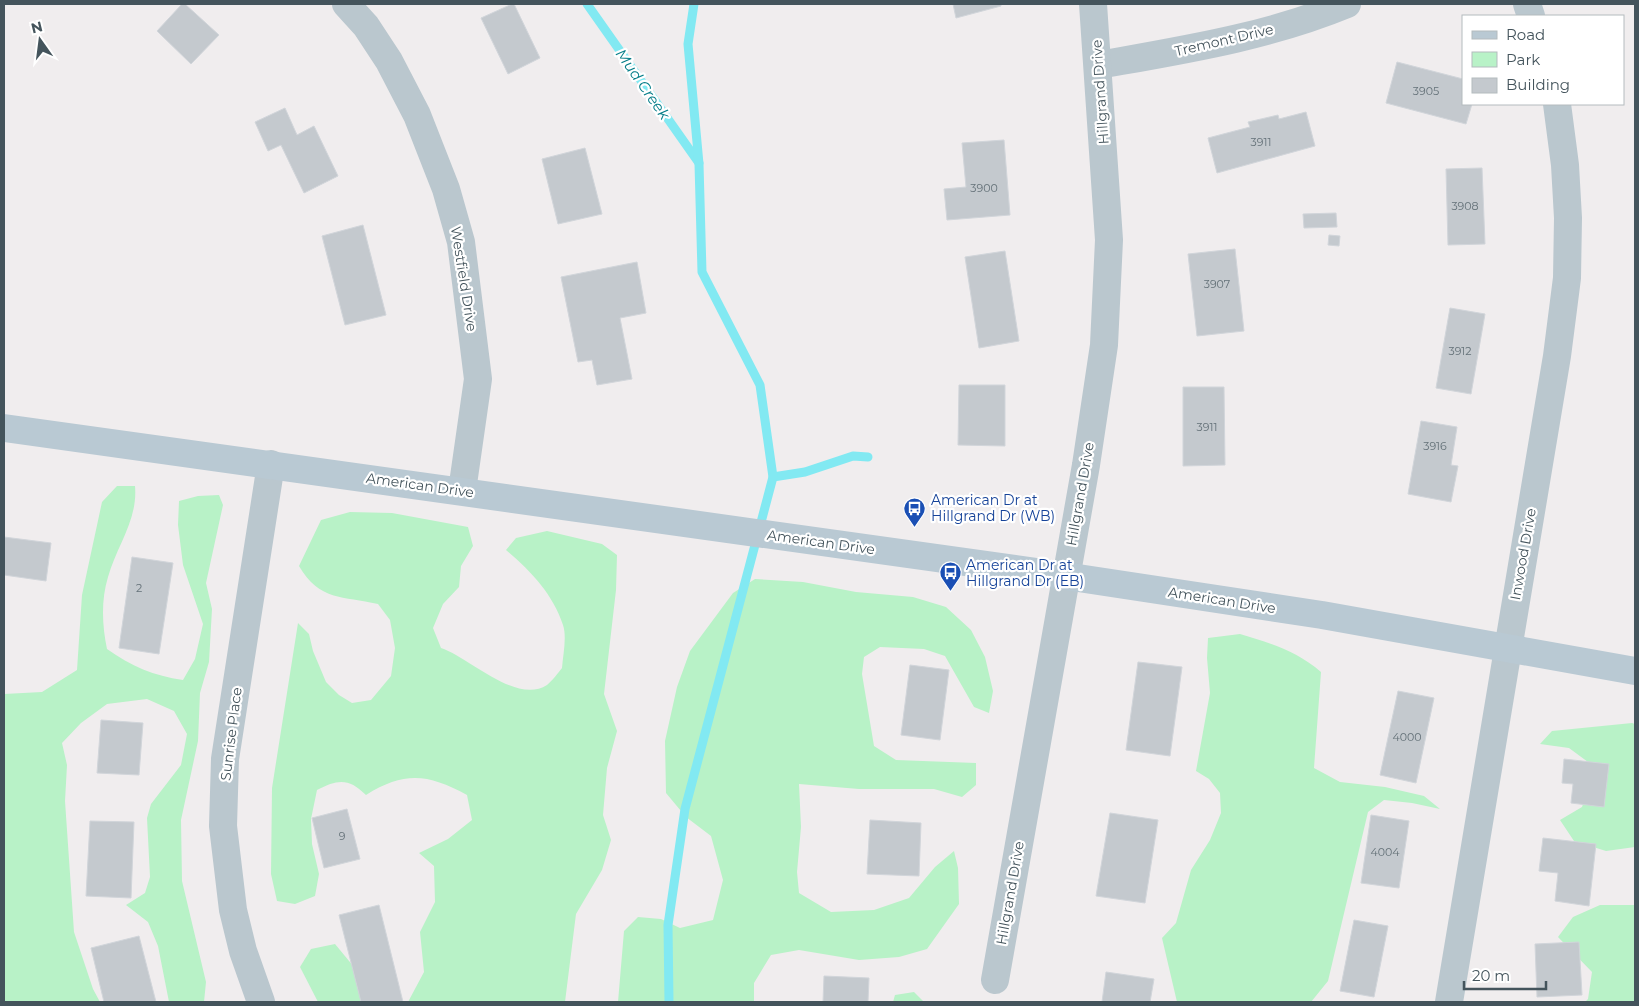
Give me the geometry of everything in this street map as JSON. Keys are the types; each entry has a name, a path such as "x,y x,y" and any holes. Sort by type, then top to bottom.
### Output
{"street":[{"name":"Westfield Drive","path":"346,4 366,26 389,61 417,116 446,189 461,242 478,379 462,491"},
{"name":"Hillgrand Drive","path":"996,980 1065,576 1086,465 1104,345 1109,240 1094,4"},
{"name":"Tremont Drive","path":"1099,66 1234,40 1309,19 1347,4"},
{"name":"Inwood Drive","path":"1449,1002 1470,888 1506,648 1557,356 1567,278 1568,218 1565,165 1557,105"},
{"name":"American Drive","path":"4,428 1065,576 1322,615 1635,671"},
{"name":"Sunrise Place","path":"261,1002 243,951 233,910 223,826 225,759 271,464"}],"green space":[{"path":"117,486 135,486 135,498 130,521 112,565 104,595 104,631 107,649 143,669 162,676 183,680 195,659 203,624 183,565 178,525 179,501 198,496 219,495 223,505 206,583 212,609 209,662 200,693 198,741 181,820 182,881 206,982 204,1002 169,1002 158,946 148,922 126,905 145,893 150,877 147,818 151,804 181,765 187,734 174,711 147,699 107,704 81,723 62,743 67,765 65,801 74,932 93,989 100,1002 4,1002 4,694 42,692 77,670 82,595 102,502"},
{"path":"350,512 392,513 468,527 473,546 461,566 459,587 443,604 433,628 441,648 493,677 521,689 535,690 547,685 562,668 565,640 564,630 559,614 540,583 506,550 516,538 547,531 602,544 617,555 616,590 604,694 617,731 607,768 603,815 611,840 602,870 576,914 565,1002 408,1002 424,972 420,932 435,902 434,866 419,853 448,839 472,820 467,795 440,783 428,779 405,779 380,787 366,795 360,789 343,782 337,782 317,790 311,819 312,844 319,874 315,896 295,904 277,901 271,874 272,788 298,623 309,634 313,651 326,682 339,695 352,703 371,700 391,676 395,648 390,620 378,604 343,598 324,591 315,586 299,566 321,520"},
{"path":"755,579 803,582 856,592 913,597 946,607 971,630 985,657 993,691 989,713 974,707 945,656 924,649 880,647 864,657 862,674 874,746 896,760 976,763 976,785 962,797 934,789 859,789 799,784 801,827 797,872 799,893 831,912 874,910 909,898 935,867 954,851 958,868 959,904 927,949 899,957 859,960 799,950 771,955 754,983 754,1002 618,1002 624,931 638,917 661,919 680,928 713,920 723,880 711,836 686,817 666,793 665,741 677,687 690,651 733,593"},
{"path":"1240,634 1293,653 1321,672 1314,768 1340,782 1385,787 1424,796 1440,809 1384,800 1368,812 1328,981 1311,1002 1177,1002 1162,938 1176,923 1191,870 1210,840 1221,813 1220,793 1209,779 1196,771 1210,693 1207,658 1208,638"},
{"path":"1635,724 1635,847 1606,851 1574,841 1560,820 1582,807 1589,787 1588,762 1569,748 1540,744 1552,731"},
{"path":"1600,905 1635,905 1635,1002 1585,1002 1588,999 1592,972 1558,937 1573,917"},
{"path":"335,944 354,967 375,1002 318,1002 300,967 311,949"},
{"path":"914,992 924,1002 893,1002 895,995"}],"building":[{"path":"182,4 185,4 219,35 191,64 157,31"},
{"path":"514,4 540,58 508,74 481,18"},
{"path":"953,4 1001,4 1001,6 956,18"},
{"path":"1397,62 1462,79 1462,105 1472,105 1466,124 1386,103"},
{"path":"285,108 297,135 314,126 338,176 304,193 281,145 268,151 255,122"},
{"path":"1306,112 1315,146 1217,173 1208,138 1250,127 1248,122 1278,115 1279,119"},
{"path":"1004,140 1010,215 947,220 944,189 966,187 962,143"},
{"path":"585,148 602,214 558,224 542,159"},
{"path":"1482,168 1485,244 1448,245 1446,169"},
{"path":"1336,213 1337,227 1304,228 1303,214"},
{"path":"363,225 386,315 345,325 322,236"},
{"path":"1329,235 1340,236 1339,246 1328,245"},
{"path":"1235,249 1244,331 1197,336 1188,254"},
{"path":"1005,251 1019,341 979,348 965,257"},
{"path":"637,262 646,313 620,318 632,379 597,385 592,360 578,362 561,277"},
{"path":"1450,308 1485,314 1471,394 1436,388"},
{"path":"959,385 1005,385 1005,446 958,445"},
{"path":"1183,387 1224,387 1225,465 1183,466"},
{"path":"1421,421 1457,427 1451,465 1458,466 1451,502 1408,494"},
{"path":"4,537 51,543 46,581 4,575"},
{"path":"132,557 173,563 159,654 119,648"},
{"path":"1138,662 1182,667 1170,756 1126,750"},
{"path":"910,665 949,670 940,740 901,735"},
{"path":"1398,691 1434,698 1416,783 1380,775"},
{"path":"101,720 143,723 139,775 97,773"},
{"path":"1564,759 1609,764 1604,807 1571,803 1573,784 1562,783"},
{"path":"347,809 360,859 324,868 312,818"},
{"path":"1110,813 1158,820 1145,903 1096,896"},
{"path":"1371,815 1409,821 1399,888 1361,883"},
{"path":"870,820 921,823 919,876 867,874"},
{"path":"90,821 134,822 131,898 86,896"},
{"path":"1543,838 1596,844 1589,906 1555,901 1558,873 1539,871"},
{"path":"379,905 403,1002 361,1002 339,915"},
{"path":"1354,920 1388,926 1374,997 1340,991"},
{"path":"139,936 156,1002 104,1002 91,948"},
{"path":"1579,942 1582,995 1537,997 1535,944"},
{"path":"1106,972 1154,979 1150,1002 1102,1002"},
{"path":"824,976 869,978 868,1002 823,1002"}],"waterway":[{"name":"Mud Creek","path":"587,4 699,163"},
{"path":"669,1002 668,925 685,809 773,477 760,385 702,272 699,164 688,44 694,4"},
{"path":"773,477 805,472 853,456 868,457"}],"place":[{"name":"American Dr at Hillgrand Dr (WB)","path":"915,527"},
{"name":"American Dr at Hillgrand Dr (EB)","path":"950,592"}]}
